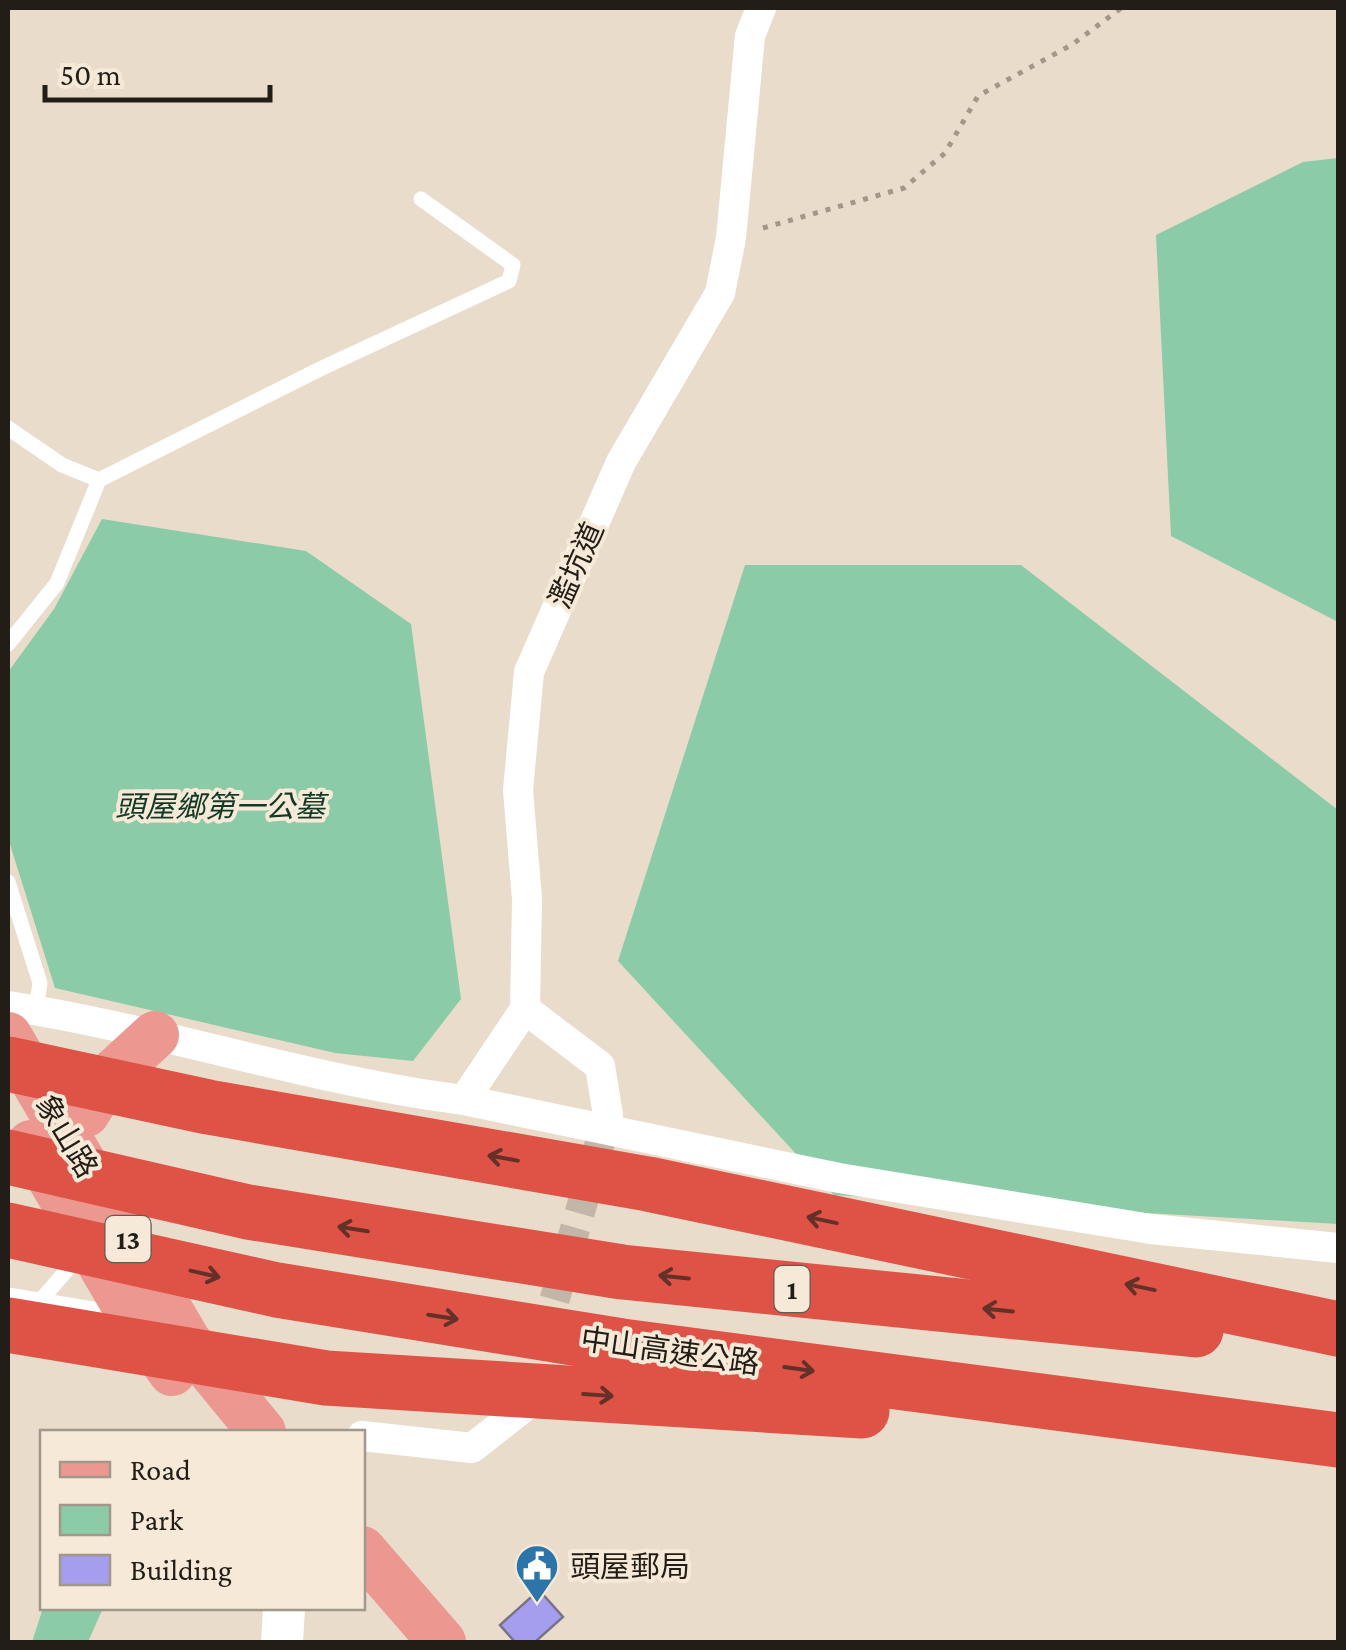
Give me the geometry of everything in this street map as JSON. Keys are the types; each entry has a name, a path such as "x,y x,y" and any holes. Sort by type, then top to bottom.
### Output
{"highway":[{"path":"8,1064 208,1107 648,1184 1338,1329"},
{"name":"1","path":"8,1156 248,1212 622,1272 1338,1345"},
{"name":"中山高速公路","path":"8,1230 277,1290 622,1346 1329,1439"},
{"path":"24,1313 326,1378 1329,1439"}],"main road":[{"name":"象山路","path":"17,1017 68,1142 154,1318 219,1430"},
{"path":"68,1142 106,1079 155,1035"},
{"name":"象山路","path":"8,1102 88,1245 154,1318 187,1341 260,1430"},
{"path":"365,1553 442,1642"},
{"path":"365,1603 402,1642"},
{"path":"282,1642 284,1610"}],"street":[{"name":"濫坑道","path":"525,1009 528,899 518,790 529,672 621,462 720,293 732,238 750,36 761,8"},
{"path":"464,1100 525,1009 600,1066 608,1115"},
{"path":"17,1017 155,1035 402,1092 464,1100 838,1178 1150,1229 1338,1248"},
{"path":"365,1436 472,1448 522,1408"}],"lane":[{"path":"8,644 57,583 99,480 320,369 509,281 512,266 421,199"},
{"path":"8,428 62,465 99,480"},
{"path":"8,882 40,983 17,1017"},
{"path":"24,1313 88,1245"},
{"path":"8,1295 24,1313 154,1318"}],"path":[{"path":"732,238 807,213 904,188 945,154 978,96 1073,44 1121,8"}],"green space":[{"path":"1338,158 1338,622 1171,536 1156,235 1303,162"},
{"name":"頭屋鄉第一公墓","path":"102,519 306,551 411,624 461,999 413,1061 335,1053 55,988 8,838 8,672 54,609"},
{"path":"745,565 1021,565 1338,810 1338,1224 834,1195 618,961"},
{"path":"42,1610 102,1610 88,1642 32,1642"}],"building":[{"name":"頭屋郵局","path":"539,1590 563,1617 535,1642 515,1642 500,1625"}],"tunnel":[{"path":"542,1343 608,1115"}],"place":[{"name":"頭屋郵局","path":"537,1604"}]}
